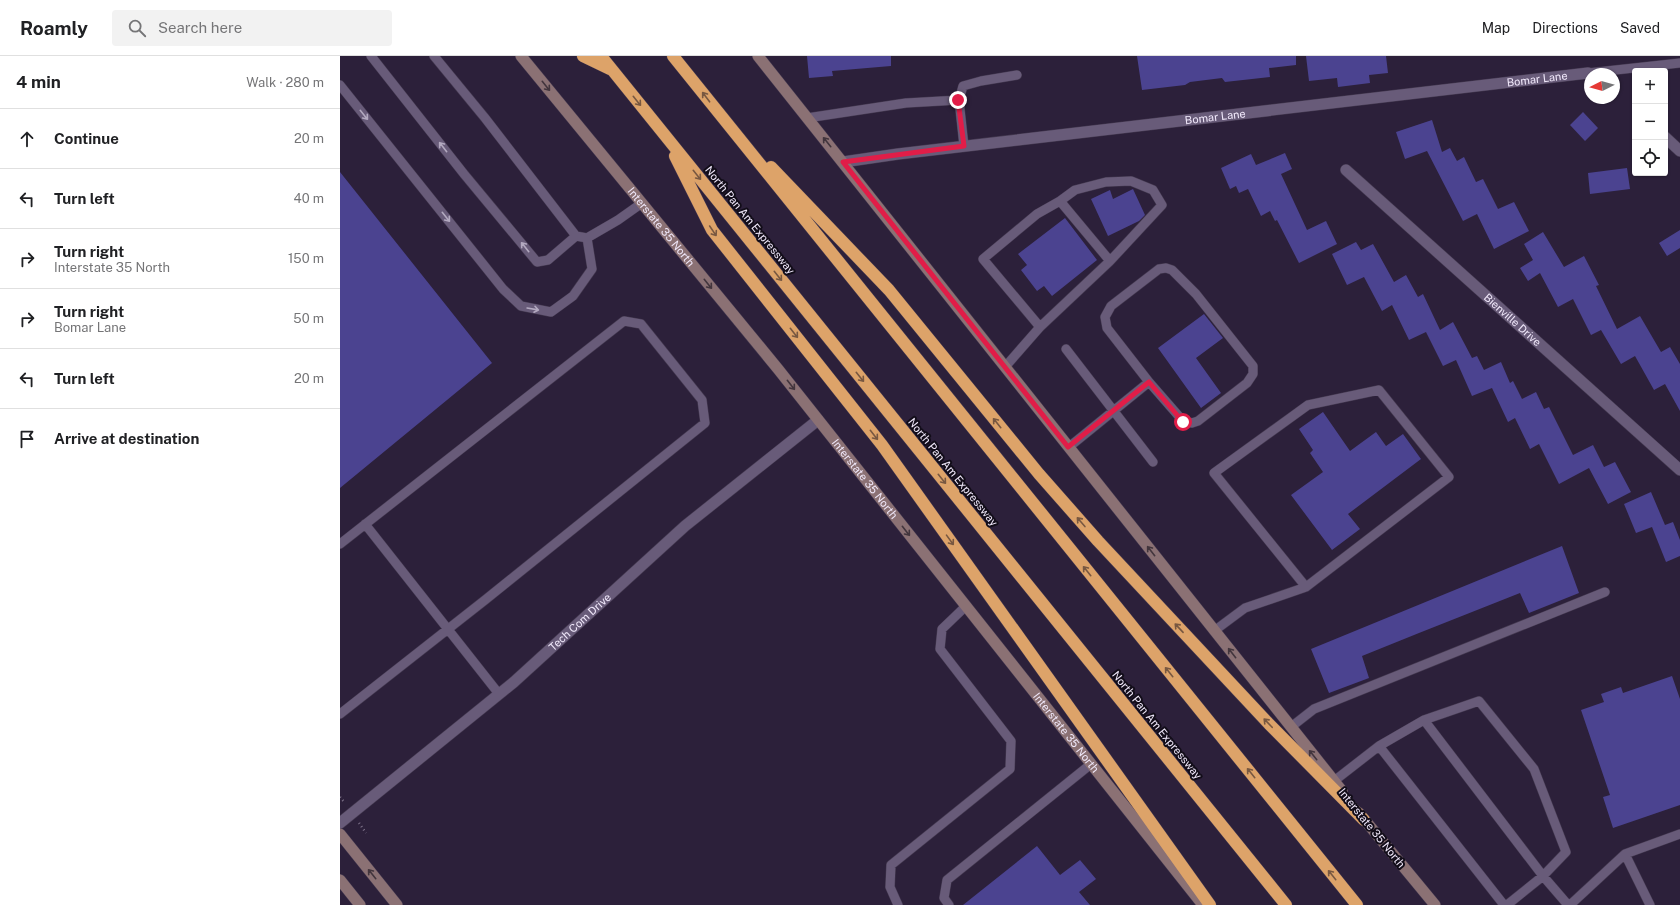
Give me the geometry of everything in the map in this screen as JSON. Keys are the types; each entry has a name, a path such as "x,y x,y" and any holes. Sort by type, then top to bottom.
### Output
{"highway":[{"path":"583,56 613,70"},
{"name":"North Pan Am Expressway","path":"601,56 1286,905"},
{"path":"674,56 1357,905"},
{"path":"677,56 696,84"},
{"path":"716,110 889,290 1039,474 1098,541 1269,724 1364,820"},
{"path":"664,134 712,230 882,445 1210,905"}],"main road":[{"name":"Interstate 35 North","path":"522,56 818,420 1202,905"},
{"name":"Interstate 35 North","path":"758,56 1364,820 1434,905"},
{"path":"340,834 397,905"},
{"path":"340,880 360,905"}],"street":[{"name":"Bomar Lane","path":"843,162 964,146 1584,73"},
{"path":"1668,140 1680,151"},
{"name":"Bienville Drive","path":"1346,170 1680,470"},
{"name":"Tech Com Drive","path":"340,823 500,694 685,526 818,420"}],"lane":[{"path":"371,56 536,262 548,260 576,236"},
{"path":"434,56 485,118 576,236 587,238 618,220 642,203"},
{"path":"1620,70 1680,64"},
{"path":"964,146 958,100 963,86 981,81 1017,75"},
{"path":"340,85 503,289 521,306 551,312 573,296 592,269 587,238"},
{"path":"807,118 906,103 958,100"},
{"path":"1005,367 1040,327 1110,261 1162,205 1153,190 1131,181 1106,182 1075,190 1060,201 1037,214 983,259 1040,327"},
{"path":"1060,201 1110,261"},
{"path":"1166,268 1172,270 1196,294 1253,366 1252,374 1247,383 1198,421 1192,423 1183,422 1149,382 1107,328 1105,317 1111,306 1159,269 1166,268"},
{"path":"340,544 624,321 642,324 702,400 705,423 340,714"},
{"path":"1066,349 1115,410 1153,462"},
{"path":"1068,447 1149,382"},
{"path":"1214,631 1245,608 1306,587 1449,477 1379,390 1308,404 1214,473 1306,587"},
{"path":"365,524 500,694"},
{"path":"1291,727 1314,709 1605,592"},
{"path":"896,904 890,887 891,865 1010,769 1011,741 940,649 942,630 966,606"},
{"path":"1334,781 1379,746 1424,720 1479,701 1534,769 1566,852 1543,876 1508,905"},
{"path":"1424,720 1543,876 1569,905 1625,854 1680,834"},
{"path":"1379,746 1504,905"},
{"path":"949,905 944,898 947,880 1091,764"},
{"path":"1625,854 1650,905"}],"path":[{"path":"340,797 343,800"}],"building":[{"path":"807,56 891,56 891,66 832,71 833,76 809,78"},
{"path":"1137,56 1296,56 1296,65 1269,68 1270,77 1225,82 1222,78 1190,82 1185,85 1142,90"},
{"path":"1306,56 1386,56 1388,73 1369,75 1370,83 1338,87 1337,78 1309,81"},
{"path":"1583,112 1598,128 1585,141 1570,125"},
{"path":"1432,120 1442,152 1450,148 1457,161 1464,157 1476,182 1483,179 1498,209 1514,202 1529,231 1494,249 1477,214 1463,221 1427,151 1405,159 1396,132"},
{"path":"1285,153 1292,169 1281,174 1307,230 1326,221 1337,244 1299,263 1277,220 1275,221 1270,211 1261,216 1248,189 1239,193 1236,186 1230,189 1221,168 1251,154 1256,165"},
{"path":"1627,168 1630,189 1590,194 1588,173"},
{"path":"340,172 492,363 340,488"},
{"path":"1133,189 1145,215 1139,221 1108,236 1091,199 1110,190 1113,199"},
{"path":"1065,218 1097,260 1052,296 1044,286 1037,291 1021,270 1027,265 1018,254"},
{"path":"1680,230 1680,248 1667,256 1659,243"},
{"path":"1543,232 1564,267 1584,256 1599,285 1596,286 1617,329 1640,316 1661,352 1670,347 1680,364 1680,411 1665,384 1654,390 1635,356 1621,364 1601,330 1591,335 1573,299 1558,307 1540,273 1528,281 1520,268 1533,260 1524,244"},
{"path":"1356,242 1361,250 1373,244 1394,282 1406,275 1418,297 1423,294 1440,330 1453,322 1472,358 1477,356 1484,370 1501,362 1510,383 1513,381 1522,399 1536,392 1544,409 1549,407 1573,455 1593,445 1604,467 1615,462 1631,492 1608,504 1589,468 1559,484 1539,444 1530,449 1515,418 1508,422 1492,388 1472,396 1456,360 1443,366 1426,332 1409,340 1392,305 1382,311 1364,277 1347,285 1332,254"},
{"path":"1204,314 1223,338 1196,358 1221,393 1201,408 1158,348"},
{"path":"1323,412 1350,451 1376,432 1386,446 1403,434 1421,459 1348,514 1360,529 1332,550 1291,495 1323,472 1310,453 1313,450 1299,429"},
{"path":"1651,492 1665,525 1673,522 1680,540 1680,556 1666,562 1652,527 1636,533 1624,504"},
{"path":"1562,546 1579,593 1529,613 1520,593 1419,633 1362,656 1369,678 1329,693 1311,649"},
{"path":"1672,676 1680,699 1680,805 1613,828 1603,797 1610,795 1581,710 1604,702 1601,694 1621,687 1623,693"},
{"path":"1037,846 1060,875 1080,860 1096,879 1079,892 1090,905 963,905"}],"route":[{"path":"958,100 964,146 843,162 1068,447 1149,382 1183,422"}]}
